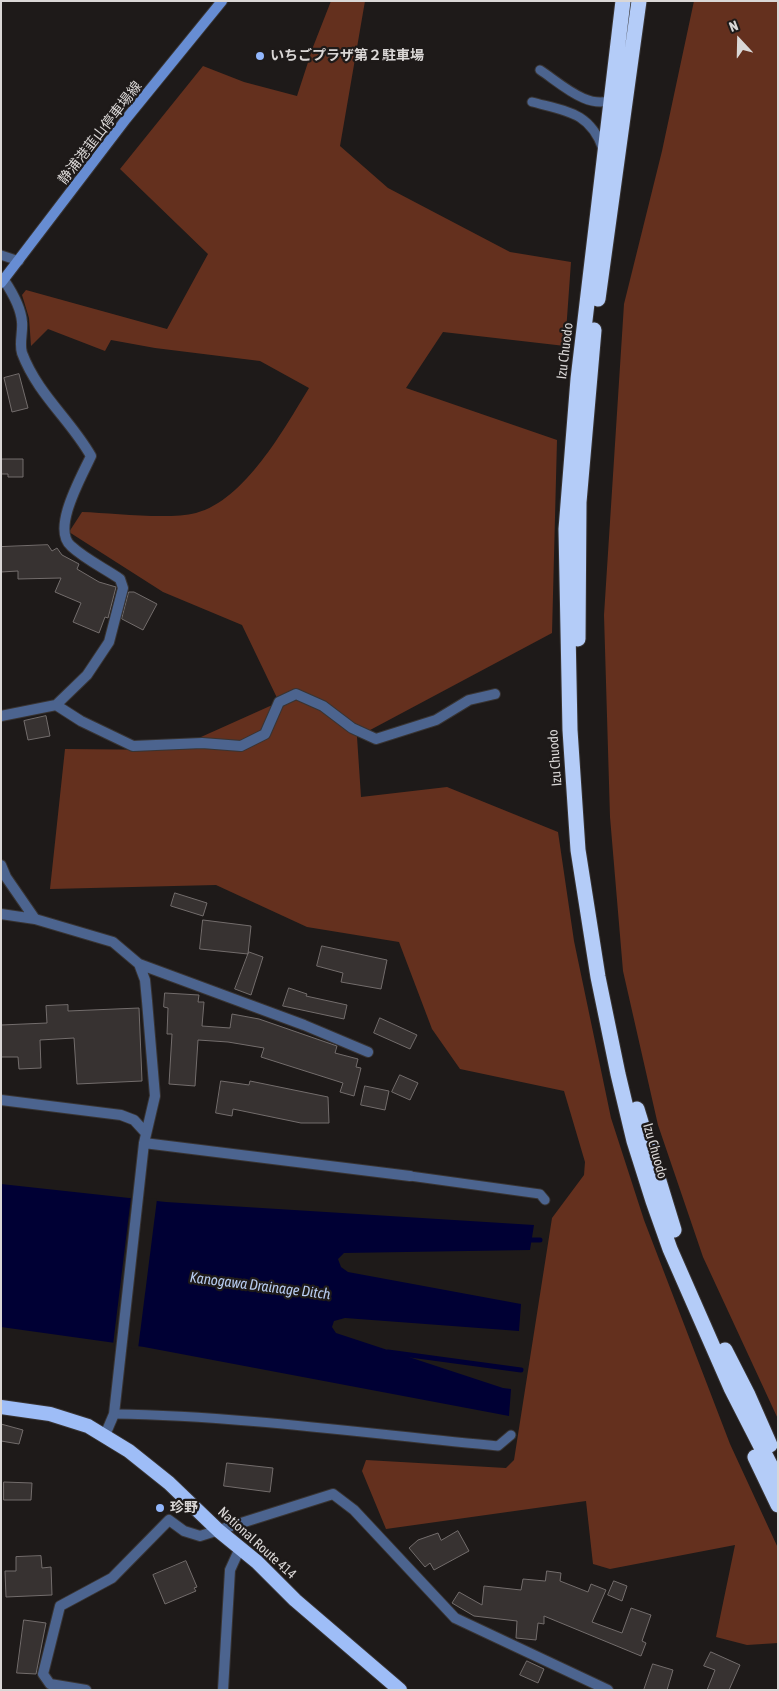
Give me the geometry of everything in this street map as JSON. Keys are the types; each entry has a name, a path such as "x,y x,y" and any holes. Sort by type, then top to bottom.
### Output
{"highway":[{"name":"Izu Chuodo","path":"623,1 578,379 566,529 570,730 578,850 598,978 634,1141 670,1249 731,1388 778,1480"},
{"name":"Izu Chuodo","path":"639,1 597,303 579,502 579,743 588,852 627,1072 647,1147 680,1246 730,1363 748,1395 778,1460"},
{"path":"731,1388 741,1424 778,1505"},
{"path":"748,1395 778,1441"},
{"name":"National Route 414","path":"1,1407 50,1414 88,1426 106,1435 169,1483 218,1532 257,1562 295,1600 400,1690"}],"main road":[{"name":"静浦港韮山停車場線","path":"3,281 126,119 220,2"}],"street":[{"path":"1,716 56,704 87,675 109,642 123,588 120,579 69,545 63,531 68,509 91,456 80,437 58,413 38,386 21,351 22,322 12,292 3,281"},
{"path":"56,704 80,721 133,746 202,743 241,746 265,734 279,702 296,694 323,706 352,728 376,739 436,720 469,700 495,694"},
{"path":"1,865 6,877 35,919"},
{"path":"1,914 35,919 113,942 139,964 304,1025 368,1052"},
{"path":"106,1435 114,1414 144,1155 144,1138 153,1110 155,1096 148,1001 145,980 139,964"},
{"path":"1,1100 121,1115 134,1120 144,1138"},
{"path":"144,1138 410,1176"},
{"path":"86,1690 50,1684 44,1674 60,1606 112,1578 169,1520 184,1531 200,1536 218,1532 333,1494 367,1524 455,1618 608,1690"},
{"path":"223,1690 230,1570 240,1548"}],"lane":[{"path":"540,70 584,98 603,102 618,96 631,1"},
{"path":"532,102 564,110 594,127 604,154"},
{"path":"1,256 19,261"},
{"path":"410,1176 540,1194 545,1200"},
{"path":"114,1414 247,1420 347,1432 498,1446 511,1435"}],"shaded area":[{"path":"331,1 365,1 340,146 388,188 510,252 571,262 565,346 443,332 406,388 557,440 552,633 357,737 361,797 447,787 558,832 574,941 611,1118 644,1220 730,1444 778,1548 778,1643 747,1645 716,1637 735,1545 610,1569 593,1564 586,1501 386,1529 362,1471 366,1460 506,1468 514,1460 552,1218 584,1175 585,1162 564,1091 460,1069 432,1029 399,942 307,927 216,885 50,889 65,749 172,750 279,702 242,625 163,592 69,532 82,512 171,516 196,513 214,506 247,479 262,461 309,388 260,361 155,348 111,340 105,351 48,329 31,346 29,318 22,295 26,290 167,329 208,254 120,169 203,66 244,82 297,96"},
{"path":"694,1 778,1 778,1419 703,1257 658,1125 623,971 610,817 604,615 624,304 662,151"}],"water":[{"name":"Kanogawa Drainage Ditch","path":"1,1184 166,1202 534,1225 530,1250 344,1253 338,1259 341,1267 348,1272 521,1304 519,1331 345,1318 334,1321 332,1327 336,1333 511,1389 509,1416 144,1347 1,1327"}],"pier":[{"path":"131,1197 157,1199 138,1349 113,1345"}],"building":[{"path":"19,374 28,408 12,412 4,378"},
{"path":"1,459 23,459 23,477 8,477 8,474 1,474"},
{"path":"48,545 52,551 57,548 62,555 79,564 77,569 99,582 116,587 108,618 105,617 99,633 73,622 81,603 55,592 61,578 18,579 18,571 1,572 1,547"},
{"path":"129,592 134,592 157,604 143,630 122,619"},
{"path":"46,716 50,736 28,740 24,721"},
{"path":"175,893 207,903 203,916 171,906"},
{"path":"203,920 251,926 248,954 200,949"},
{"path":"322,946 387,960 381,989 341,982 343,973 317,966"},
{"path":"249,952 263,957 251,995 235,989"},
{"path":"289,988 307,994 306,996 347,1005 344,1019 283,1006"},
{"path":"165,993 199,995 198,1002 204,1002 202,1026 230,1028 232,1014 259,1019 337,1046 335,1053 358,1059 356,1067 361,1068 354,1096 340,1092 343,1083 261,1057 264,1048 228,1042 198,1040 195,1086 169,1084 172,1034 167,1034 168,1008 164,1007"},
{"path":"68,1005 68,1011 139,1008 142,1081 77,1084 74,1038 40,1040 41,1068 19,1069 18,1057 1,1057 1,1025 47,1023 46,1006"},
{"path":"380,1018 417,1035 410,1049 374,1033"},
{"path":"400,1075 418,1083 410,1100 392,1092"},
{"path":"221,1081 249,1085 250,1081 328,1097 329,1123 301,1123 233,1109 232,1116 216,1113"},
{"path":"365,1086 389,1091 385,1110 361,1105"},
{"path":"1,1424 23,1430 19,1444 1,1441"},
{"path":"227,1463 273,1468 270,1492 224,1486"},
{"path":"4,1482 32,1483 31,1500 4,1500"},
{"path":"458,1531 469,1551 434,1570 430,1563 425,1567 409,1548 418,1540 438,1533 441,1540"},
{"path":"41,1556 42,1568 51,1567 52,1595 6,1597 5,1571 16,1571 16,1557"},
{"path":"186,1561 197,1587 194,1588 196,1591 165,1604 153,1575"},
{"path":"547,1571 561,1573 560,1581 588,1592 591,1584 606,1590 592,1622 622,1633 631,1608 651,1615 642,1641 646,1643 641,1656 544,1616 544,1624 538,1623 536,1640 516,1638 517,1621 474,1616 452,1603 459,1592 482,1605 484,1586 521,1590 523,1579 545,1581"},
{"path":"614,1581 627,1586 622,1601 608,1595"},
{"path":"24,1620 46,1623 36,1674 17,1673"},
{"path":"711,1652 740,1665 729,1690 707,1690 715,1670 704,1666"},
{"path":"527,1661 544,1669 538,1683 520,1675"},
{"path":"653,1664 673,1670 667,1690 644,1690"}],"waterway":[{"path":"525,1240 540,1240"},
{"path":"388,1352 521,1370"}],"place":[{"name":"いちごプラザ第２駐車場","path":"260,56"},
{"name":"珍野","path":"160,1508"}]}
